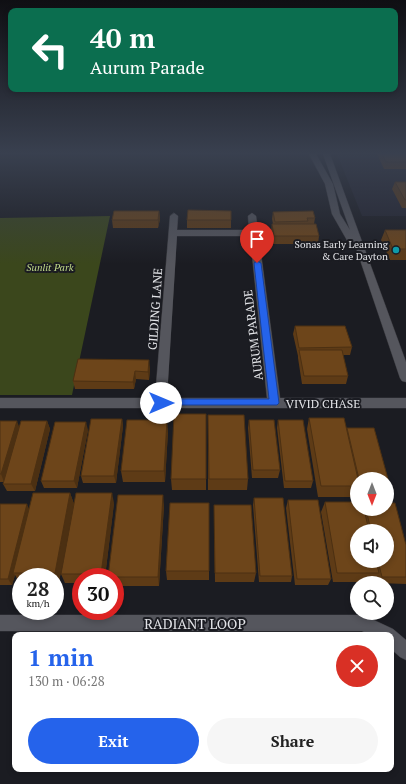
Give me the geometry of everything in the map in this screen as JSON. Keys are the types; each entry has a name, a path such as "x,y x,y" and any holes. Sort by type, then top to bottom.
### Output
{"street":[{"path":"331,191 336,214 369,271"},
{"path":"339,191 406,378"},
{"name":"GILDING LANE","path":"161,403 174,216"},
{"name":"AURUM PARADE","path":"252,216 274,403"},
{"path":"173,232 254,232"},
{"name":"VIVID CHASE","path":"0,403 406,403"},
{"name":"RADIANT LOOP","path":"0,623 363,623 381,632"},
{"path":"394,641 406,651"}],"shaded area":[{"path":"352,191 406,191 406,216 362,216"}],"green space":[{"name":"Sunlit Park","path":"110,216 72,395 0,395 0,218"}],"building":[{"path":"400,191 406,191 405,200"},
{"path":"188,210 231,211 231,220 187,220"},
{"path":"114,211 159,211 158,220 112,220"},
{"path":"313,211 315,218 307,218 308,221 275,222 273,212"},
{"path":"272,224 316,224 319,236 274,236"},
{"path":"385,230 406,230 406,249 393,249"},
{"path":"295,326 345,326 352,347 299,348"},
{"path":"299,350 342,350 348,376 304,376"},
{"path":"78,359 149,360 148,372 135,371 133,382 73,381"},
{"path":"174,414 206,414 206,479 171,479"},
{"path":"208,415 244,415 248,479 209,479"},
{"path":"309,418 344,418 356,472 350,472 350,486 321,486"},
{"path":"91,419 122,419 114,476 81,476"},
{"path":"127,420 167,420 164,471 121,471"},
{"path":"249,420 274,420 280,470 253,470"},
{"path":"278,420 303,420 313,481 285,481"},
{"path":"0,421 17,421 1,474 0,474"},
{"path":"21,421 47,421 31,484 3,484"},
{"path":"55,422 86,422 74,481 41,481"},
{"path":"347,428 374,428 386,472 357,472"},
{"path":"33,493 70,493 56,568 14,568"},
{"path":"76,493 112,493 102,568 72,568 72,574 64,574 64,568 62,568"},
{"path":"118,495 163,495 158,577 124,577 124,568 109,568"},
{"path":"254,498 283,498 292,576 260,576"},
{"path":"288,500 318,500 331,579 297,579"},
{"path":"325,502 350,502 350,516 366,516 367,524 350,524 350,568 378,568 379,573 337,573"},
{"path":"170,503 209,503 209,571 166,571"},
{"path":"395,503 406,545 406,577 382,576 380,568 394,568 394,524 369,524 368,516 394,516"},
{"path":"0,504 27,504 8,579 0,579"},
{"path":"214,505 251,505 256,573 215,573"}],"place":[{"name":"Sonas Early Learning & Care Dayton","path":"396,250"}],"route":[{"path":"161,403 274,403 257,263"}]}
